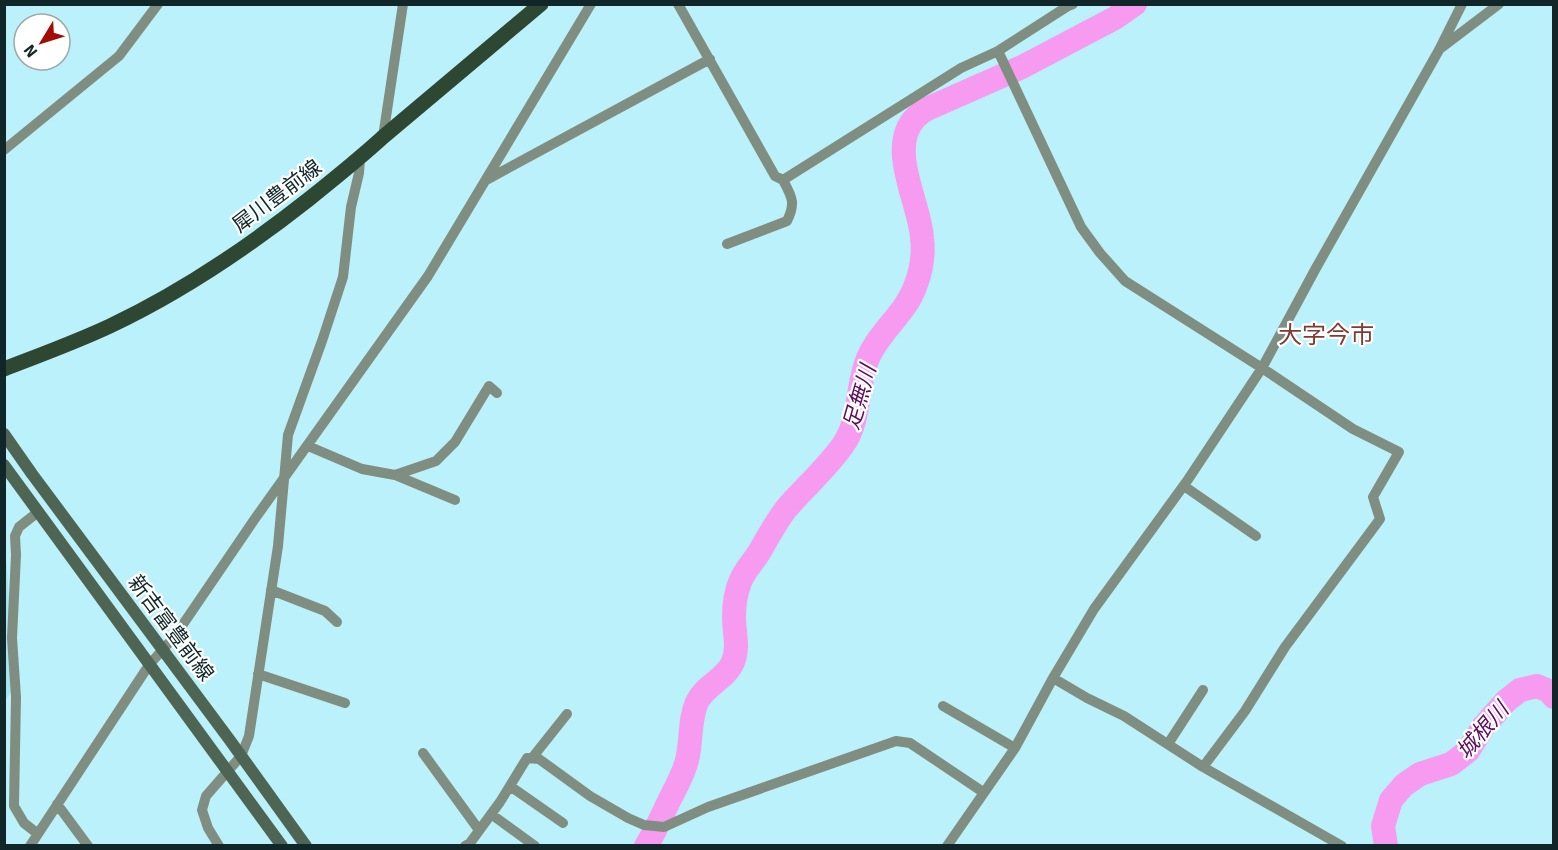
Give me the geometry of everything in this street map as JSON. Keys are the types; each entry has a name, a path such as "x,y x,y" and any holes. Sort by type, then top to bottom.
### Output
{"main road":[{"name":"犀川豊前線","path":"4,369 110,326 215,268 269,231 360,159 382,137 541,4"},
{"name":"新吉富豊前線","path":"4,434 306,846"},
{"name":"新吉富豊前線","path":"4,465 282,846"}],"street":[{"path":"4,150 119,56 158,4"},
{"path":"382,137 403,4"},
{"path":"30,846 149,665 175,636 254,520 428,276 591,4"},
{"path":"678,4 775,176 783,180 793,198 792,210 787,221 727,244"},
{"path":"783,180 961,68 998,51 1073,4"},
{"path":"947,846 1015,748 1094,609 1184,486 1262,368 1439,50 1462,4"},
{"path":"1439,50 1499,4"},
{"path":"998,51 1081,227 1125,281 1353,429 1399,452 1373,497 1380,519 1285,647 1245,711 1203,767"},
{"path":"487,180 710,59"},
{"path":"219,846 208,828 202,810 206,796 241,756 249,736 278,546 288,435 343,277 351,207 360,159"},
{"path":"395,475 436,461 455,442 489,386 497,393"},
{"path":"308,446 362,469 395,475 455,500"},
{"path":"1184,486 1257,536"},
{"path":"38,512 19,527 15,536 12,638 16,697 14,806 24,823 38,834"},
{"path":"271,590 325,611 337,622"},
{"path":"258,674 345,703"},
{"path":"1053,678 1124,716 1203,767 1342,846"},
{"path":"1168,744 1203,690"},
{"path":"943,706 1015,748"},
{"path":"532,758 567,714"},
{"path":"465,846 470,843 491,814 527,758 539,759 590,796 627,818 644,825 664,827 708,807 896,741 910,743 983,792"},
{"path":"423,753 479,830"},
{"path":"510,786 563,823"},
{"path":"57,804 88,846"},
{"path":"491,814 535,846"}],"shaded area":[{"path":"4,527 15,684 5,702 4,702"}],"waterway":[{"name":"足無川","path":"646,846 684,770 697,702 705,691 726,673 733,662 736,645 735,604 742,578 786,509 823,470 849,435 868,358 911,297 917,281 922,263 923,244 904,159 904,144 908,129 916,117 926,110 1022,67 1115,18 1135,4"},
{"name":"城根川","path":"1386,846 1383,826 1391,800 1404,785 1420,774 1451,764 1468,751 1483,727 1506,701 1520,690 1537,686 1549,691 1554,697"}],"district":[{"name":"大字今市","path":"1326,335"}]}
